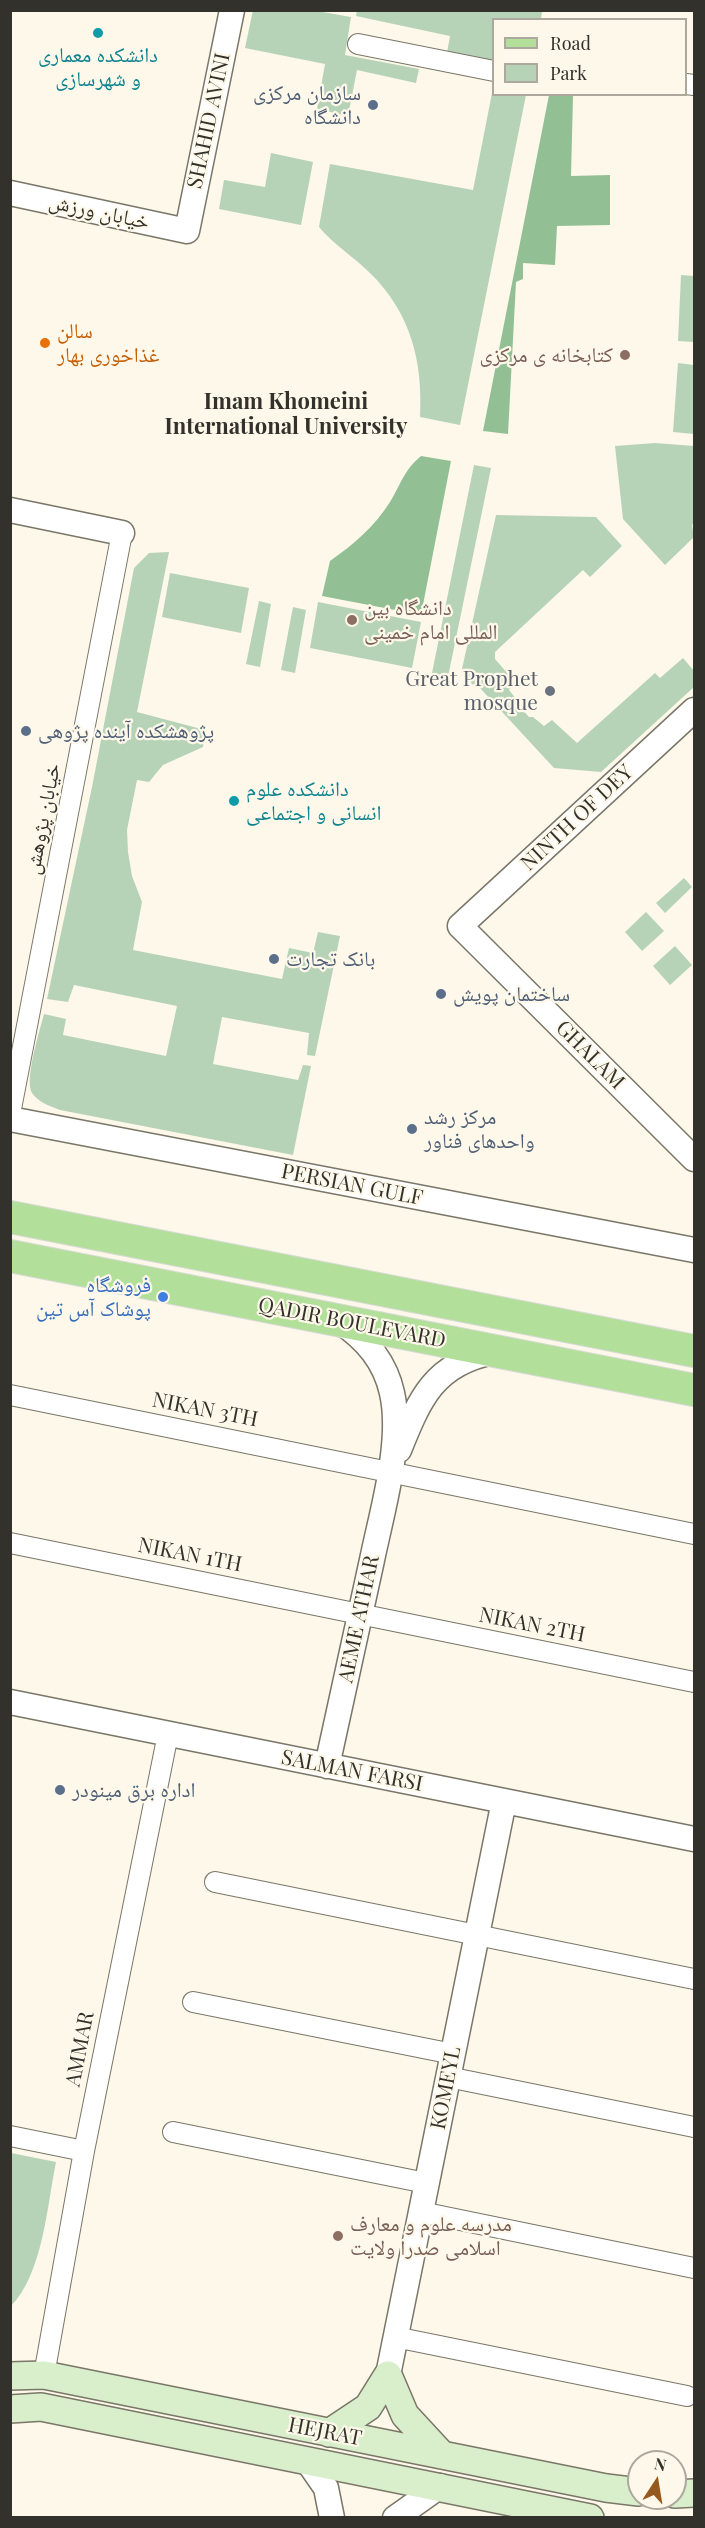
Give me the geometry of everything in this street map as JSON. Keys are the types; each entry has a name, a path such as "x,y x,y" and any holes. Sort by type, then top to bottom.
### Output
{"main road":[{"name":"QADIR BOULEVARD","path":"10,1217 694,1351"},
{"name":"QADIR BOULEVARD","path":"10,1256 694,1390"},
{"name":"HEJRAT","path":"10,2376 44,2375 627,2491"},
{"path":"41,2407 44,2375"},
{"path":"329,2433 368,2407 387,2375"},
{"path":"387,2375 405,2415 442,2455"},
{"name":"HEJRAT","path":"10,2409 41,2407 590,2517"}],"street":[{"name":"SHAHID AVINI","path":"187,231 232,10"},
{"path":"358,44 492,71"},
{"name":"خیابان ورزش","path":"10,193 187,231"},
{"path":"10,510 122,534"},
{"name":"خیابان پژوهش","path":"10,1117 122,534"},
{"name":"NINTH OF DEY","path":"460,926 694,710"},
{"name":"GHALAM","path":"460,926 694,1159"},
{"name":"PERSIAN GULF","path":"10,1117 694,1250"},
{"name":"AEME ATHAR","path":"327,1766 391,1472 394,1417 392,1394 386,1371 357,1333 337,1320"},
{"name":"AEME ATHAR","path":"391,1472 422,1397 436,1379 453,1365 474,1356 496,1351"},
{"name":"NIKAN 3TH","path":"10,1395 694,1533"},
{"name":"NIKAN 1TH","path":"10,1544 360,1614"},
{"name":"NIKAN 2TH","path":"360,1614 694,1682"},
{"name":"SALMAN FARSI","path":"10,1702 694,1839"},
{"name":"AMMAR","path":"44,2375 84,2151 168,1734"},
{"name":"KOMEYL","path":"387,2375 504,1801"},
{"path":"215,1882 694,1979"},
{"path":"193,2002 694,2127"},
{"path":"173,2132 426,2183"},
{"path":"10,2136 84,2151"},
{"path":"421,2212 694,2268"},
{"path":"395,2337 687,2396"},
{"path":"308,2462 326,2488 332,2517"},
{"path":"401,2516 440,2486"}],"green space":[{"path":"253,10 317,11 351,17 345,55 419,69 416,83 357,70 348,116 317,109 325,64 245,48"},
{"path":"357,10 542,11 541,18 492,18 492,63 447,53 450,36 356,16"},
{"path":"492,93 492,96 526,96 460,425 420,417 419,377 412,339 396,305 370,273 319,227 330,164 473,190"},
{"path":"549,96 573,96 571,176 610,175 610,225 557,226 555,265 523,263 523,279 516,282 508,434 483,431"},
{"path":"271,153 313,162 301,225 219,209 224,180 265,187"},
{"path":"681,275 694,276 694,342 678,341"},
{"path":"678,363 694,365 694,434 673,432"},
{"path":"655,443 694,446 694,522 692,525 694,537 665,565 623,519 615,446"},
{"path":"421,456 451,461 421,615 322,596 330,561 377,519 390,502 407,472"},
{"path":"474,465 491,468 448,677 432,673"},
{"path":"496,515 596,517 622,546 590,577 583,570 495,652 495,659 515,682 509,690 517,700 517,704 529,717 533,717 544,726 552,720 577,743 655,673 660,678 683,658 694,671 694,687 601,772 554,768 480,688 472,684 462,669"},
{"path":"169,552 137,712 205,730 203,747 163,765 149,782 137,780 127,830 132,876 142,902 133,950 282,979 289,948 313,953 318,932 340,936 315,1056 307,1055 309,1033 222,1017 213,1064 298,1080 303,1065 311,1066 293,1155 60,1110 38,1099 30,1087 34,1055 44,1014 66,1019 63,1035 166,1056 177,1006 74,985 68,1002 47,999 92,787 134,568 149,553"},
{"path":"170,573 249,588 241,633 162,617"},
{"path":"259,601 271,604 260,667 246,664"},
{"path":"318,602 421,622 412,668 310,648"},
{"path":"293,607 306,610 295,673 281,670"},
{"path":"684,878 692,887 665,913 656,903"},
{"path":"646,912 664,931 642,951 625,932"},
{"path":"675,946 692,965 670,985 653,966"},
{"path":"11,2153 56,2162 37,2258 22,2292 11,2306"}],"place":[{"name":"دانشکده معماری و شهرسازی","path":"98,33"},
{"name":"سازمان مرکزی دانشگاه","path":"373,105"},
{"name":"سالن غذاخوری بهار","path":"45,343"},
{"name":"کتابخانه ی مرکزی","path":"625,355"},
{"name":"دانشگاه بین المللی امام خمینی","path":"352,620"},
{"name":"Great Prophet mosque","path":"550,691"},
{"name":"پژوهشکده آینده پژوهی","path":"26,731"},
{"name":"دانشکده علوم انسانی و اجتماعی","path":"234,801"},
{"name":"بانک تجارت","path":"274,959"},
{"name":"ساختمان پویش","path":"441,994"},
{"name":"مرکز رشد واحدهای فناور","path":"412,1129"},
{"name":"فروشگاه پوشاک آس تین","path":"163,1297"},
{"name":"اداره برق مینودر","path":"60,1790"},
{"name":"مدرسه علوم و معارف اسلامی صدرا ولایت","path":"338,2236"}],"district":[{"name":"Imam Khomeini International University","path":"286,414"}]}
